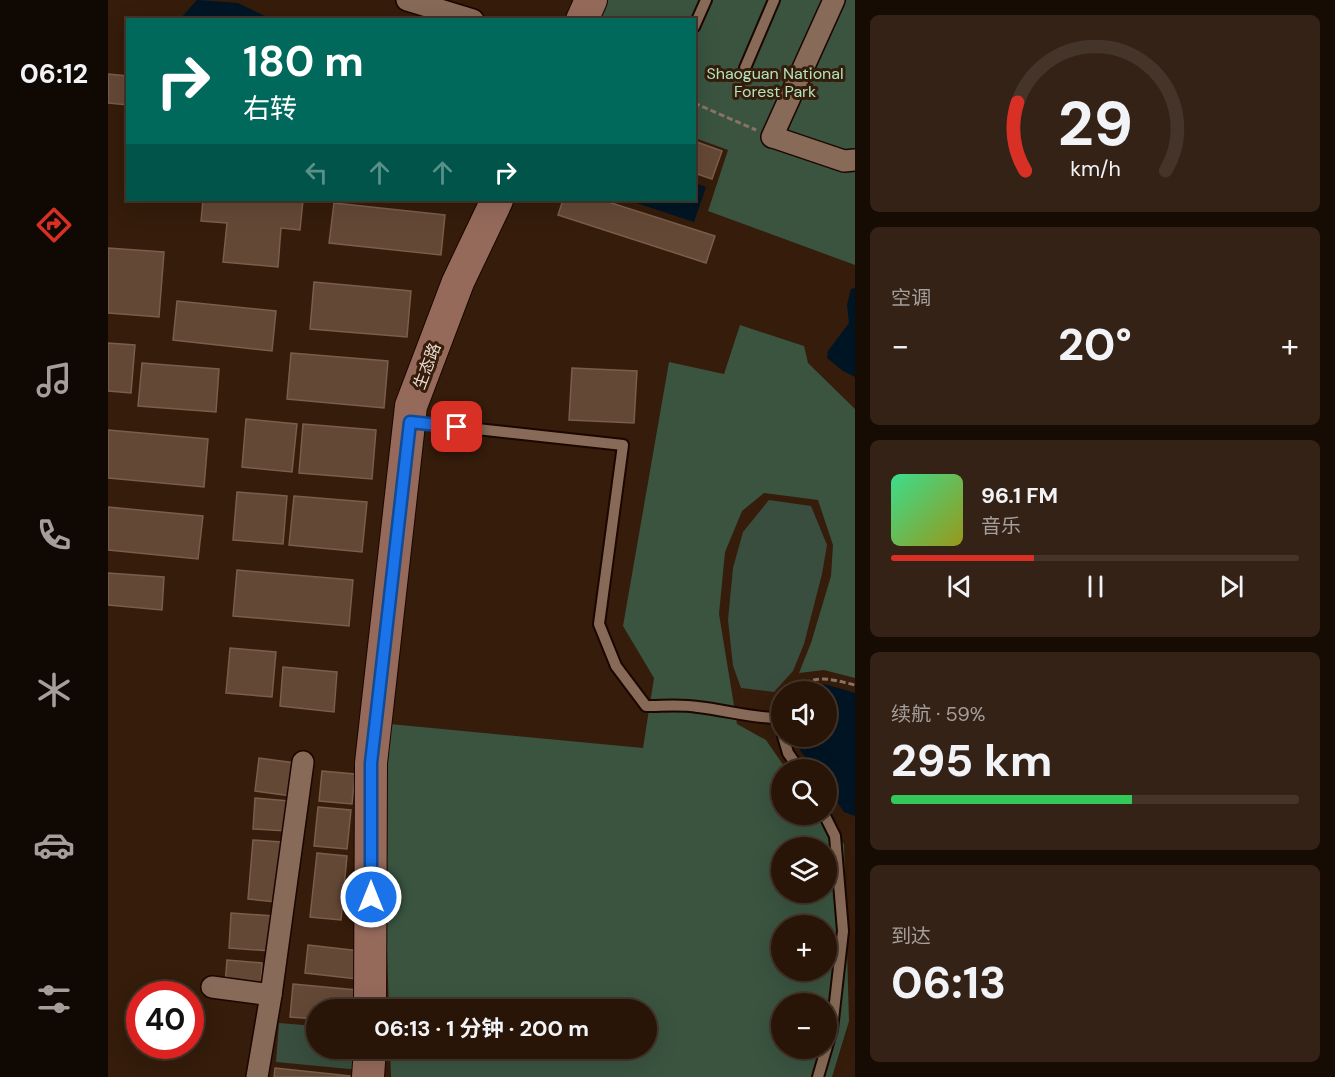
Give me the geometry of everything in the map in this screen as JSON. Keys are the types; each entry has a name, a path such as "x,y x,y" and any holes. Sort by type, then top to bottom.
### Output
{"street":[{"path":"407,0 466,18"},
{"path":"583,18 591,0"},
{"path":"834,0 773,137 844,161 855,160"},
{"name":"生态路","path":"370,999 371,763 411,406 458,282 497,201"},
{"path":"257,1077 272,995 303,762"},
{"path":"212,987 272,995"},
{"path":"368,1077 369,1059"}],"lane":[{"path":"696,22 706,0"},
{"path":"745,68 774,0"},
{"path":"410,422 623,445 599,624 616,666 646,706 694,706 732,711 758,718 771,718"},
{"path":"818,1077 832,1029 843,931 835,836 830,825"}],"path":[{"path":"696,104 773,137"},
{"path":"808,681 831,679 855,685"}],"green space":[{"name":"Shaoguan National Forest Park","path":"603,0 855,0 855,265 708,211 728,150 696,138 696,18 596,18"},
{"path":"740,325 804,346 808,363 855,409 855,678 824,670 799,673 811,643 831,576 833,545 818,500 764,493 742,511 725,552 719,614 737,724 766,740 779,759 771,759 771,825 826,825 844,844 849,1021 832,1077 391,1077 390,1059 657,1059 657,999 389,999 381,764 390,724 643,748 654,678 623,626 669,362 724,374"},
{"path":"769,500 811,506 827,545 804,644 793,671 784,681 771,681 771,692 741,688 733,666 728,620 733,568 743,532"},
{"path":"279,1023 306,1025 306,1059 361,1059 360,1070 276,1062"}],"water":[{"path":"197,0 238,3 269,18 181,18"},
{"path":"696,183 706,187 694,222 630,201 696,201"},
{"path":"855,288 855,377 827,358 828,351 849,323 847,305 851,289"},
{"path":"837,688 855,693 855,816 844,812 837,802 837,759 806,759 798,747 837,747"}],"building":[{"path":"108,74 126,76 126,105 108,103"},
{"path":"696,142 722,151 712,179 696,174"},
{"path":"203,201 303,201 300,230 281,228 278,267 223,262 227,223 201,221"},
{"path":"563,201 605,201 715,236 706,263 558,215"},
{"path":"334,203 445,215 441,255 329,243"},
{"path":"108,248 164,252 159,317 108,313"},
{"path":"314,282 411,291 407,337 310,329"},
{"path":"177,301 276,311 272,351 173,340"},
{"path":"108,343 135,345 131,393 108,391"},
{"path":"291,353 388,361 384,408 287,399"},
{"path":"142,363 219,369 216,412 138,406"},
{"path":"572,368 637,371 634,423 569,420"},
{"path":"246,419 297,424 292,472 242,467"},
{"path":"303,424 376,430 372,479 299,473"},
{"path":"108,430 208,439 204,487 108,478"},
{"path":"237,492 287,496 283,544 233,540"},
{"path":"294,496 367,502 362,552 289,545"},
{"path":"108,507 203,516 198,559 108,550"},
{"path":"237,570 353,580 349,626 233,616"},
{"path":"108,573 164,577 162,610 108,605"},
{"path":"230,648 276,652 272,697 226,693"},
{"path":"283,667 337,672 334,712 280,706"},
{"path":"259,758 295,763 291,796 255,791"},
{"path":"322,771 355,774 352,804 319,801"},
{"path":"255,798 289,801 287,831 253,829"},
{"path":"318,807 351,810 347,849 314,846"},
{"path":"253,840 281,842 276,902 248,899"},
{"path":"317,853 347,856 341,920 310,917"},
{"path":"231,913 274,916 271,951 229,948"},
{"path":"308,945 360,951 357,979 305,973"},
{"path":"227,960 262,963 261,987 225,984"},
{"path":"293,984 357,990 356,999 306,999 306,1018 290,1017"},
{"path":"275,1068 350,1076 350,1077 274,1077"}],"route":[{"path":"371,897 371,763 410,422 457,427"}]}
